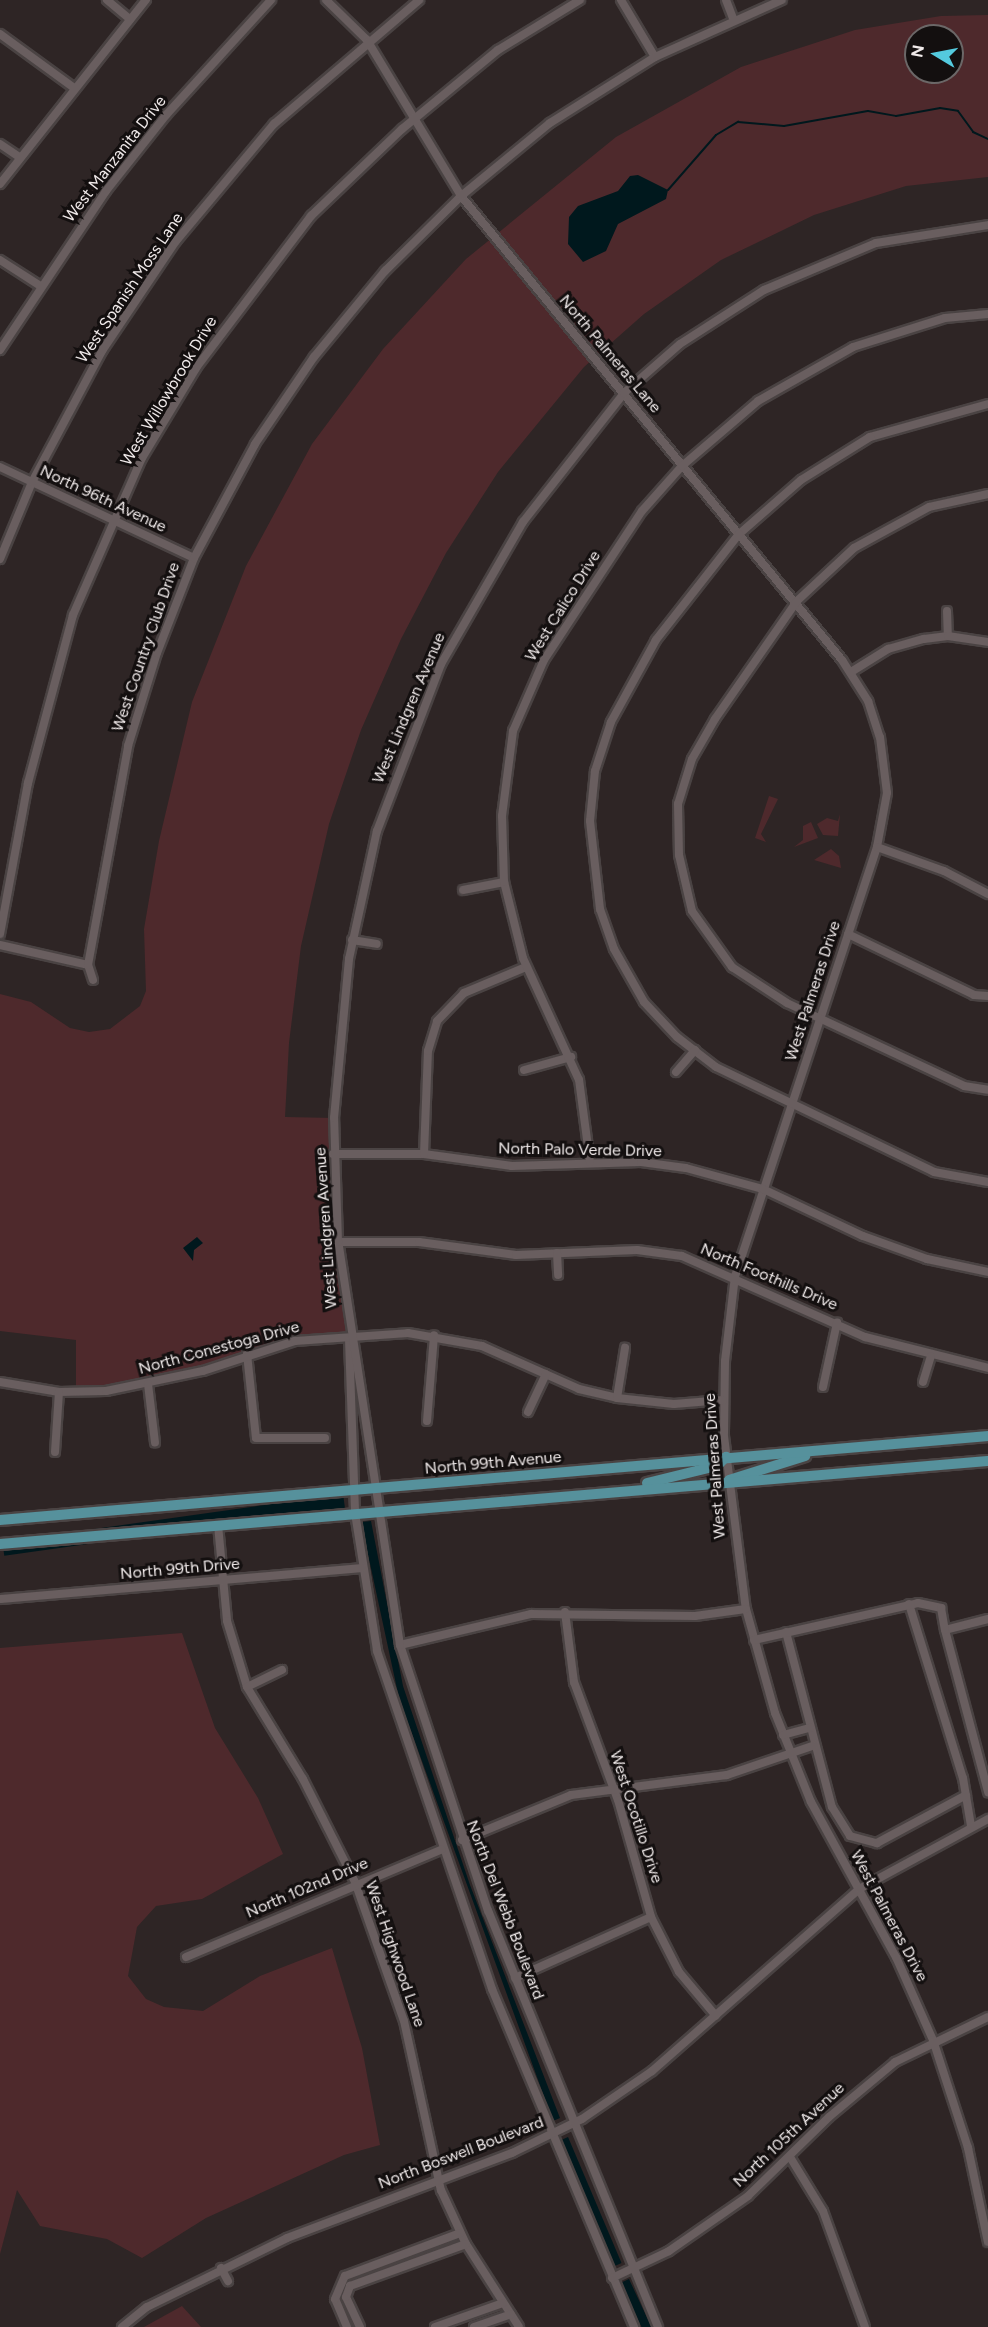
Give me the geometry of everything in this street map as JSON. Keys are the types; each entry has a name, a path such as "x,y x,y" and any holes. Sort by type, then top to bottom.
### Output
{"main road":[{"name":"North 99th Avenue","path":"0,1520 988,1436"},
{"path":"729,1481 744,1471 831,1449"},
{"path":"618,1490 717,1466 726,1458"},
{"path":"0,1544 618,1490 988,1461"}],"street":[{"path":"107,0 130,19"},
{"path":"0,184 73,87 146,0"},
{"name":"West Manzanita Drive","path":"0,350 39,285 166,115 271,0"},
{"path":"326,0 368,40"},
{"name":"West Spanish Moss Lane","path":"0,559 32,482 102,351 176,241 274,124 368,40 419,0"},
{"name":"West Willowbrook Drive","path":"0,934 54,676 73,615 142,458 226,323 311,216 412,119 498,50 580,0"},
{"path":"621,0 655,57"},
{"path":"726,0 733,18"},
{"name":"West Country Club Drive","path":"93,980 88,965 128,746 194,558 255,444 314,357 385,271 461,196 550,123 655,57 733,18 782,0"},
{"path":"0,34 73,87"},
{"name":"North Palmeras Lane","path":"368,40 412,119 461,196 739,534 797,601 851,672"},
{"path":"0,144 19,157"},
{"name":"West Lindgren Avenue","path":"374,1488 370,1429 350,1336 338,1242 333,1154 339,1034 352,940 377,831 441,664 523,522 624,393 680,344 764,290 876,243 988,225"},
{"path":"0,260 39,285"},
{"name":"West Calico Drive","path":"590,1162 585,1104 571,1057 526,967 504,882 502,816 513,731 544,660 642,511 682,465 758,400 821,362 906,329 988,314"},
{"path":"988,404 870,437 801,480 739,534 656,640 616,712 595,771 590,820 600,909 614,949 644,1002 694,1050 792,1104 934,1172 988,1182"},
{"name":"North 96th Avenue","path":"0,467 194,558"},
{"path":"988,494 929,507 854,548 797,601 755,656 692,759 678,804 679,855 692,911 720,953 756,986 820,1019 964,1086 988,1090"},
{"path":"947,611 948,636"},
{"path":"851,672 888,649 948,636 988,642"},
{"name":"West Palmeras Drive","path":"851,672 868,701 884,755 887,793 877,847 735,1276 723,1400 726,1458 746,1609 783,1736 933,2040 968,2148 988,2241"},
{"path":"877,847 944,871 988,894"},
{"path":"463,890 504,882"},
{"path":"848,934 974,995 988,996"},
{"path":"352,940 377,944"},
{"path":"0,945 88,965"},
{"path":"424,1154 428,1052 437,1021 464,993 526,967"},
{"path":"676,1072 694,1050"},
{"path":"524,1070 571,1057"},
{"name":"North Palo Verde Drive","path":"333,1154 424,1154 512,1166 590,1162 686,1168 763,1189 863,1236 963,1270 988,1272"},
{"name":"North Foothills Drive","path":"338,1242 419,1242 516,1255 637,1250 682,1256 735,1276 837,1323 931,1356 988,1368"},
{"path":"557,1253 558,1275"},
{"path":"823,1387 837,1323"},
{"path":"427,1421 434,1335"},
{"name":"North Conestoga Drive","path":"0,1382 59,1392 148,1384 295,1341 350,1336 434,1335 482,1346 546,1374 617,1398 674,1404 723,1400"},
{"name":"West Lindgren Avenue","path":"350,1336 354,1489"},
{"path":"617,1398 626,1348"},
{"path":"247,1354 256,1438 325,1438"},
{"path":"923,1382 931,1356"},
{"path":"528,1412 546,1374"},
{"path":"148,1384 155,1443"},
{"path":"56,1452 59,1392"},
{"name":"North Del Webb Boulevard","path":"374,1488 400,1645 462,1840 571,2125 658,2327"},
{"path":"354,1489 362,1568 377,1651 441,1850 550,2136 634,2327"},
{"name":"West Highwood Lane","path":"218,1525 222,1580 247,1687 303,1779 355,1882 407,2032 438,2181 466,2244 519,2327"},
{"name":"North 99th Drive","path":"0,1599 362,1568"},
{"path":"909,1604 966,1795 971,1826"},
{"path":"754,1640 909,1604 941,1608 988,1792"},
{"path":"400,1645 565,1612 688,1616 746,1609"},
{"name":"West Ocotillo Drive","path":"565,1612 574,1682 614,1788 651,1917 679,1972 716,2016"},
{"path":"945,1630 988,1619"},
{"path":"786,1632 832,1807 850,1836 865,1843 877,1843 966,1795"},
{"path":"247,1687 282,1670"},
{"path":"783,1736 810,1728"},
{"path":"462,1840 553,1800 614,1788 727,1775 815,1745"},
{"name":"North Boswell Boulevard","path":"122,2327 147,2307 221,2268 550,2136 571,2125 652,2071 859,1889 971,1826 988,1819"},
{"name":"North 102nd Drive","path":"186,1957 355,1882 441,1850"},
{"path":"515,1978 651,1917"},
{"name":"North 105th Avenue","path":"612,2278 711,2224 790,2157 870,2082 933,2040 988,2017"},
{"path":"790,2157 824,2211 865,2327"},
{"path":"347,2327 335,2299 337,2282 345,2276 460,2233"},
{"path":"360,2327 346,2297 350,2286 466,2244"},
{"path":"221,2268 228,2281"},
{"path":"435,2327 504,2302"},
{"path":"474,2327 511,2314"}],"shaded area":[{"path":"988,15 988,177 906,186 814,215 721,260 644,314 584,367 498,472 446,553 401,639 361,730 329,824 301,946 289,1043 285,1117 334,1118 350,1336 295,1341 148,1384 76,1389 76,1340 0,1331 0,994 31,1002 70,1028 89,1032 110,1029 140,1006 146,991 144,929 159,841 192,702 246,566 312,444 383,349 466,259 616,137 741,67 855,30 941,16"},
{"path":"769,796 778,799 761,834 766,842 755,838"},
{"path":"840,814 838,836 823,835 817,824 827,818 838,821"},
{"path":"811,822 818,838 794,847 803,840 803,826"},
{"path":"831,849 839,856 841,868 814,860"},
{"path":"182,1633 215,1728 258,1798 283,1854 202,1899 156,1906 137,1927 128,1976 146,1999 164,2007 203,2011 260,1976 332,1948 362,2048 380,2145 344,2155 206,2218 142,2258 107,2239 40,2226 17,2190 0,2254 0,1648"},
{"path":"182,2306 201,2327 144,2327"}],"water":[{"path":"638,175 668,190 666,199 618,224 606,251 583,262 568,244 569,217 578,206 618,191 630,176"},
{"path":"197,1237 203,1243 194,1250 193,1261 183,1248"},
{"path":"343,1494 345,1508 4,1556 2,1542"},
{"path":"371,1521 403,1686 470,1885 560,2118 553,2121 399,1698 361,1522"},
{"path":"568,2137 622,2263 614,2266 561,2140"},
{"path":"629,2279 651,2327 641,2327 621,2283"}],"waterway":[{"path":"668,190 716,135 738,122 784,126 868,111 896,116 940,108 958,111 973,132 988,139"}]}
